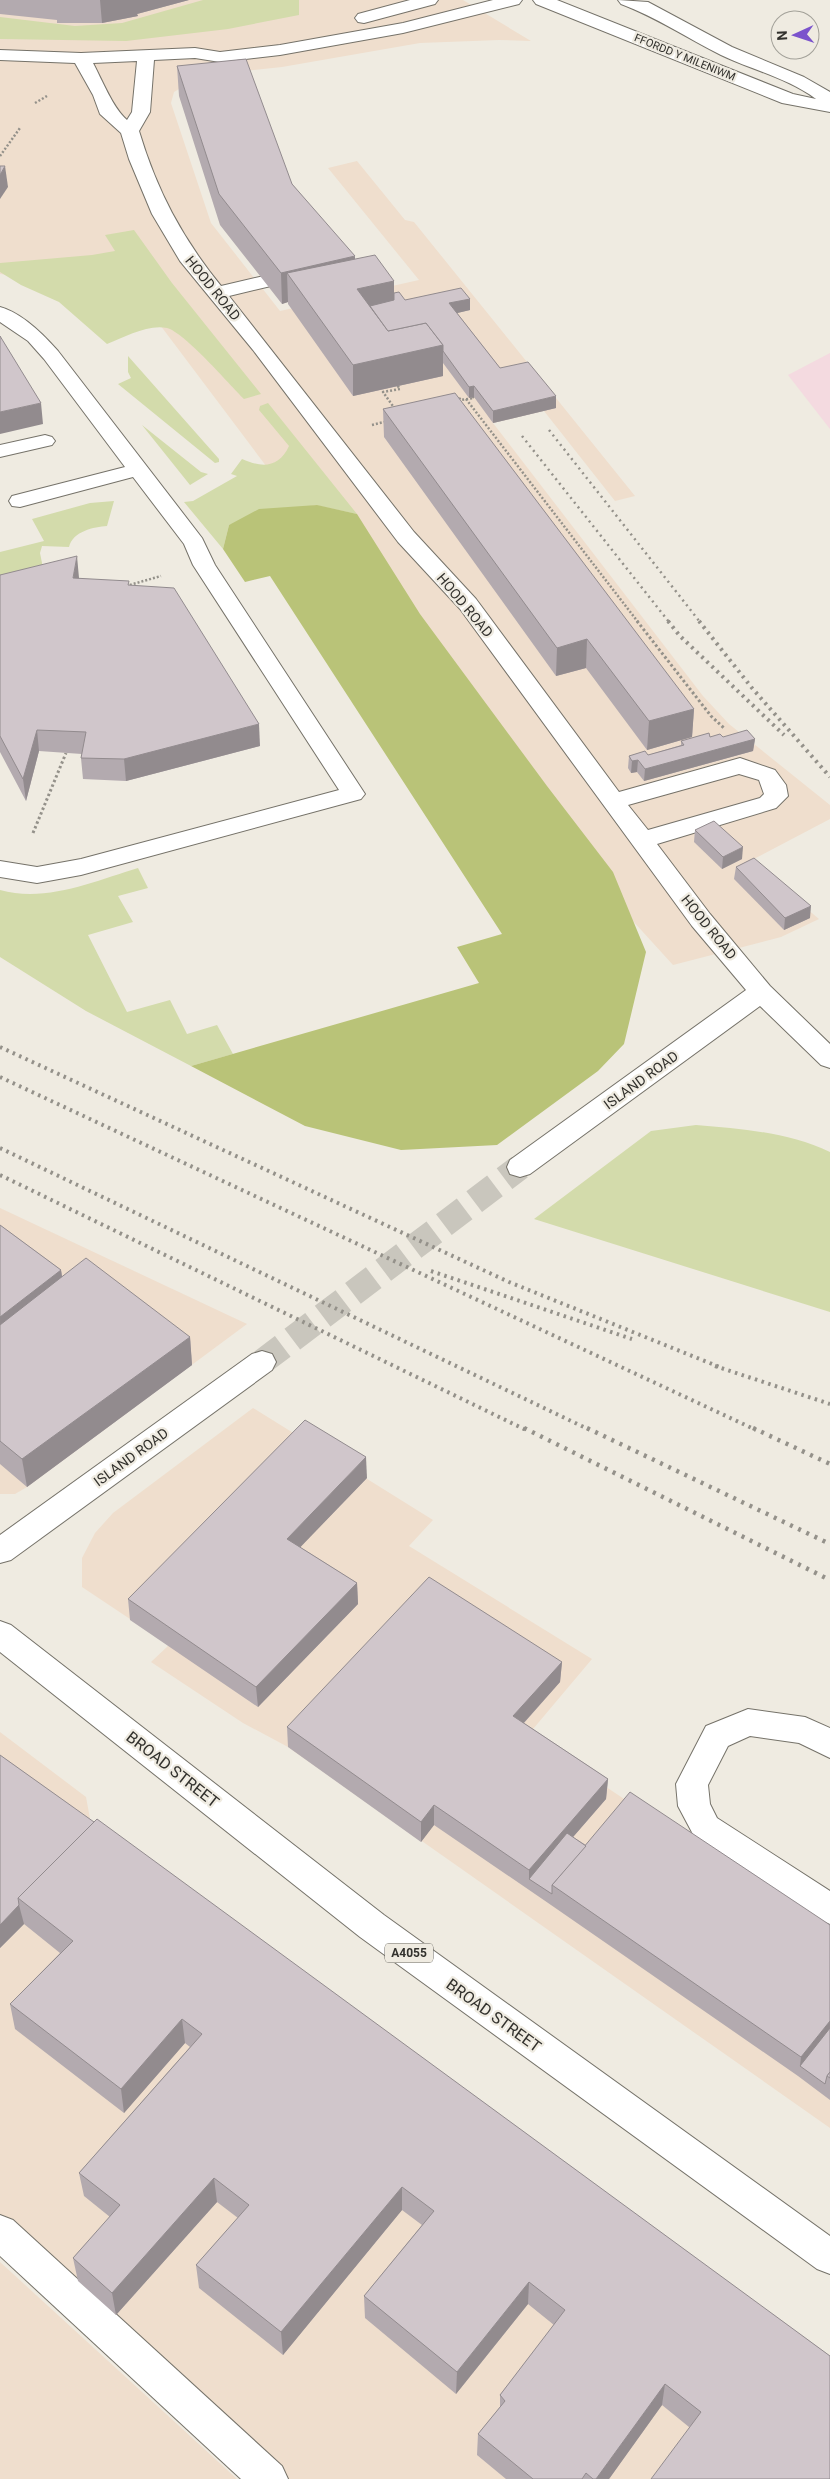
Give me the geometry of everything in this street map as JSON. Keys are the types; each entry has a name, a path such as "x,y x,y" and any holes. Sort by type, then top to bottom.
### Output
{"street":[{"path":"194,53 214,45 334,25 429,0"},
{"path":"0,55 80,58 194,53 220,57 301,46 404,28 513,0"},
{"name":"FFORDD Y MILENIWM","path":"542,0 788,99 830,107"},
{"name":"FFORDD Y MILENIWM","path":"627,0 661,13 739,57 814,88 830,100"},
{"path":"80,58 102,95 109,114 130,131 141,112 146,56"},
{"name":"HOOD ROAD","path":"130,131 138,159 161,214 187,258 406,537 468,604 701,920 761,992 830,1059"},
{"path":"216,293 264,282"},
{"path":"0,313 35,337 51,355 194,543 204,565 353,794 81,867 37,875 8,871"},
{"path":"0,451 45,441"},
{"path":"20,501 137,470"},
{"path":"613,802 740,766 767,775 774,785 776,796 768,803 642,840"},
{"name":"ISLAND ROAD","path":"520,1167 761,992"},
{"name":"ISLAND ROAD","path":"0,1551 262,1362"},
{"name":"BROAD STREET","path":"0,1634 372,1926 830,2257"},
{"path":"830,1744 805,1730 748,1722 717,1736 692,1784 694,1806 706,1828 830,1909"},
{"path":"0,2232 269,2479"}],"path":[{"path":"0,156 20,128"},
{"path":"392,379 400,389 383,392 396,409 391,410 394,414"},
{"path":"454,400 474,398 467,390"},
{"path":"466,399 711,716 731,734"},
{"path":"327,435 390,420"},
{"path":"118,588 204,565"},
{"path":"8,871 66,753"}],"shaded area":[{"path":"0,0 463,0 531,41 499,40 420,43 282,67 217,74 184,86 174,92 171,103 211,223 280,311 419,280 328,168 357,161 405,220 414,222 635,496 615,501 544,411 493,423 703,696 729,724 830,805 830,819 750,861 819,919 781,937 673,965 491,765 133,289 0,274"},
{"path":"830,353 830,429 788,375"},
{"path":"0,1208 247,1324 15,1494 0,1494"},
{"path":"253,1408 433,1520 409,1546 592,1659 528,1735 830,1936 830,2128 288,1747 243,1723 151,1662 169,1645 82,1587 82,1558 95,1533 113,1513"},
{"path":"0,1732 86,1797 91,1824 830,2479 289,2479 116,2315 0,2215"},
{"path":"0,2262 237,2479 0,2479"}],"green space":[{"path":"203,0 299,0 299,15 228,29 126,41 0,39 0,17 75,26 122,23"},
{"path":"134,230 172,283 261,394 244,399 195,349 175,332 167,328 144,329 107,344 59,302 21,285 0,272 0,263 92,255 115,251 105,235"},
{"path":"128,356 219,459 219,462 215,463 118,384 131,378 128,372"},
{"path":"268,403 357,514 315,505 229,525 223,549 184,502 193,501 237,476 231,474 242,459 263,465 280,459 289,446 259,410 260,406"},
{"path":"142,425 201,472 208,474 190,485"},
{"path":"114,501 107,526 96,527 79,534 69,547 42,546 40,553 43,568 0,597 0,552 44,541 32,519 90,503"},
{"path":"317,505 357,514 420,614 613,872 646,952 624,1044 598,1071 497,1145 401,1150 305,1126 191,1066 479,983 457,947 502,934 270,576 245,582 223,549 229,525 259,509"},
{"path":"138,868 148,888 118,896 133,922 88,935 127,1012 170,1000 187,1034 217,1025 233,1054 191,1066 86,1011 0,957 0,890 35,894 53,892 88,884"},
{"path":"696,1125 748,1130 781,1136 814,1145 830,1152 830,1312 534,1219 651,1131"}],"building":[{"path":"246,59 292,184 355,256 281,273 219,194 177,66"},
{"path":"0,166 5,166 0,175"},
{"path":"375,255 394,281 357,289 388,331 426,323 443,345 353,365 287,273"},
{"path":"461,288 470,299 449,303 500,368 528,362 556,396 493,411 474,386 469,387 443,351 443,345 426,323 388,331 370,306 394,300 394,293 399,292 405,300"},
{"path":"0,336 41,403 0,412"},
{"path":"455,393 694,709 649,721 587,639 557,648 383,409"},
{"path":"77,556 73,578 129,581 128,585 174,588 259,724 124,759 81,758 86,732 37,730 23,779 0,736 0,575"},
{"path":"747,730 755,739 645,769 638,760 632,761 629,756 645,751 648,755 684,745 681,741 709,733 710,737 720,734 723,737"},
{"path":"714,821 743,847 723,857 695,830"},
{"path":"754,858 811,906 785,918 736,867"},
{"path":"0,1225 61,1270 0,1317"},
{"path":"86,1258 190,1337 22,1459 0,1441 0,1325"},
{"path":"305,1420 366,1457 287,1539 357,1583 256,1687 128,1599"},
{"path":"429,1577 562,1662 513,1716 608,1779 529,1870 434,1805 421,1822 287,1727"},
{"path":"0,1755 94,1822 18,1898 19,1905 0,1925"},
{"path":"630,1792 830,1925 830,2021 801,2057 552,1885"},
{"path":"97,1819 830,2356 830,2479 651,2479 701,2412 665,2384 596,2479 593,2479 586,2473 582,2479 533,2479 478,2434 505,2401 500,2395 565,2310 529,2282 457,2372 364,2296 434,2211 402,2187 281,2332 196,2265 249,2205 214,2178 112,2293 73,2258 120,2205 79,2173 202,2034 182,2019 121,2089 10,2004 73,1941 18,1898"},
{"path":"567,1833 586,1846 552,1885 552,1894 529,1879"},
{"path":"830,2028 830,2072 825,2084 800,2066"}],"tunnel":[{"path":"262,1362 520,1167"}],"railway":[{"path":"549,430 700,622"},
{"path":"522,436 669,622"},
{"path":"668,621 680,636 784,735"},
{"path":"699,621 752,688 830,777"},
{"path":"0,1047 509,1282 722,1368"},
{"path":"0,1077 756,1430"},
{"path":"0,1148 590,1430"},
{"path":"0,1175 526,1430"},
{"path":"431,1271 632,1339"},
{"path":"715,1366 830,1404"},
{"path":"524,1428 830,1580"},
{"path":"587,1428 830,1544"},
{"path":"753,1428 830,1464"}]}
